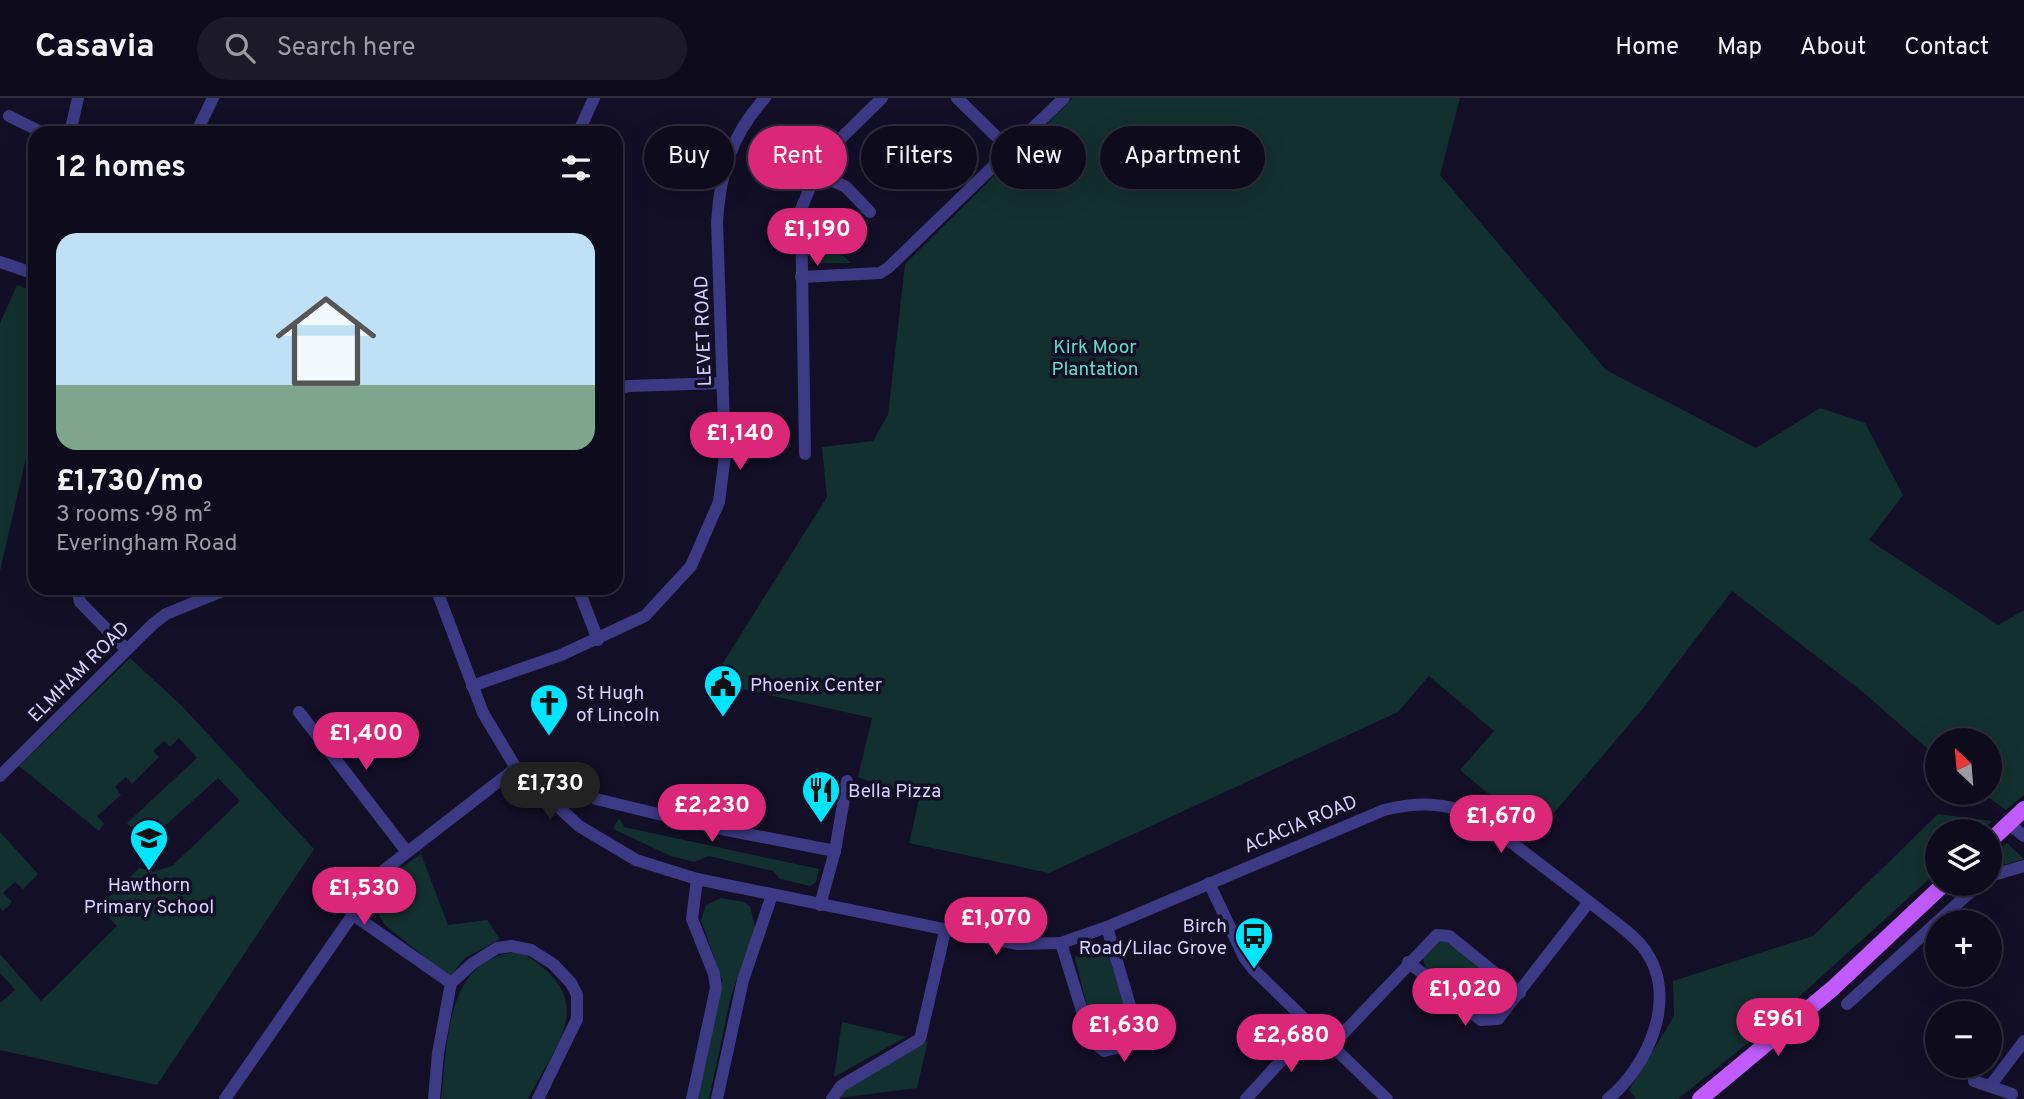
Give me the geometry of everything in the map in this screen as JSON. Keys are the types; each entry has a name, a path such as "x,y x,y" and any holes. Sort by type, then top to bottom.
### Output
{"main road":[{"path":"2002,829 2024,809"},
{"path":"1700,1099 1832,989 1931,896"}],"street":[{"path":"71,126 78,98"},
{"path":"199,126 213,98"},
{"path":"581,126 594,98"},
{"name":"LEVET ROAD","path":"472,686 598,640 645,616 691,566 703,542 719,502 723,478 719,186 732,144 748,117 765,98"},
{"path":"847,132 882,98"},
{"path":"957,98 991,131"},
{"path":"1034,126 1064,98"},
{"path":"9,116 29,126"},
{"path":"801,277 880,273 991,167"},
{"path":"847,188 870,212"},
{"path":"805,454 801,209 809,189"},
{"path":"0,262 28,272"},
{"path":"623,386 723,383"},
{"path":"78,595 80,602 127,650"},
{"name":"ELMHAM ROAD","path":"0,775 166,614 213,595"},
{"name":"ACACIA ROAD","path":"439,595 472,686 496,738 516,768 579,826 603,843 636,860 697,879 772,895 1017,944 1061,943 1107,927 1384,810 1409,804 1436,804 1456,807 1477,816 1645,949 1653,964 1658,988 1655,1031 1644,1056 1619,1090 1608,1099"},
{"path":"581,595 598,640"},
{"path":"299,712 407,852"},
{"path":"225,1099 383,872 516,768"},
{"path":"820,905 835,851 848,781"},
{"path":"596,799 716,828 835,851"},
{"path":"2008,823 2024,836"},
{"path":"2002,872 2024,866"},
{"path":"692,1099 716,988 714,974 692,919 697,879"},
{"path":"1209,883 1244,957 1268,986 1333,1044 1387,1099"},
{"path":"717,1099 743,981 772,895"},
{"path":"1847,1004 1966,896"},
{"path":"1408,962 1481,1020 1499,1019 1589,902"},
{"path":"352,914 451,983"},
{"path":"1061,943 1091,1040 1104,1051 1128,1045 1137,1030 1107,927"},
{"path":"832,1099 841,1086 920,1039 946,931"},
{"path":"1333,1044 1430,939 1444,934 1520,993"},
{"path":"434,1099 438,1053 451,983 473,963 497,948 511,946 531,950 553,964 571,983 577,995 577,1019 538,1099"},
{"path":"1246,1099 1313,1026"},
{"path":"1990,1086 2024,1041"},
{"path":"1974,1081 2012,1094"}],"green space":[{"name":"Kirk Moor Plantation","path":"1073,98 1460,98 1440,175 1606,370 1756,448 1820,408 1865,423 1903,495 1869,540 1998,625 2024,610 2024,795 2006,810 1999,805 2002,805 2002,728 1925,728 1925,746 1864,693 1732,591 1644,707 1536,834 1460,770 1494,731 1429,676 1398,712 1049,873 909,843 919,799 858,777 872,718 711,682 827,497 822,447 873,441 888,415 905,264 991,179 991,189 1086,189 1086,126 1045,126"},
{"path":"809,223 851,263 817,263 812,254"},
{"path":"17,285 28,289 28,449 0,571 0,323"},
{"name":"Hawthorn Primary School","path":"130,658 182,706 314,849 157,1085 0,1050 0,1003 15,990 0,973 0,954 41,1001 117,926 99,907 139,868 152,872 172,866 240,801 218,778 147,842 127,823 197,758 179,738 170,747 164,741 153,751 159,757 132,784 126,777 115,787 121,795 97,816 104,824 99,831 19,766"},
{"path":"1938,814 1977,819 1933,819"},
{"path":"619,818 624,827 819,869 816,882 810,886 780,879 773,871 709,856 694,862 671,856 613,829"},
{"path":"1925,827 1925,883 1748,1043 1678,1099 1636,1099 1629,1090 1674,1016 1673,981 1813,936"},
{"path":"0,832 38,874 23,889 15,882 3,893 12,902 3,911 0,908"},
{"path":"2007,843 2024,859 2002,865 2002,847"},
{"path":"421,854 448,925 487,920 500,939 465,958 449,977 384,924 371,901 387,878"},
{"path":"721,898 744,902 750,906 755,927 731,996 709,1099 698,1099 722,980 701,920 706,905"},
{"path":"1444,940 1505,988 1507,998 1495,1013 1483,1013 1426,969 1422,956 1435,942"},
{"path":"1095,944 1107,949 1130,1027 1121,1041 1103,1045 1095,1037 1075,959 1080,949"},
{"path":"521,952 545,969 560,986 566,1003 566,1020 552,1056 528,1099 441,1099 449,1028 464,985 477,968 496,957"},
{"path":"842,1022 906,1037 834,1077"},
{"path":"928,1041 917,1088 839,1098 843,1089"}],"place":[{"name":"Phoenix Center","path":"723,718"},
{"name":"St Hugh of Lincoln","path":"549,737"},
{"name":"Bella Pizza","path":"821,824"},
{"name":"Hawthorn Primary School","path":"149,872"},
{"name":"Birch Road/Lilac Grove","path":"1254,970"}]}
